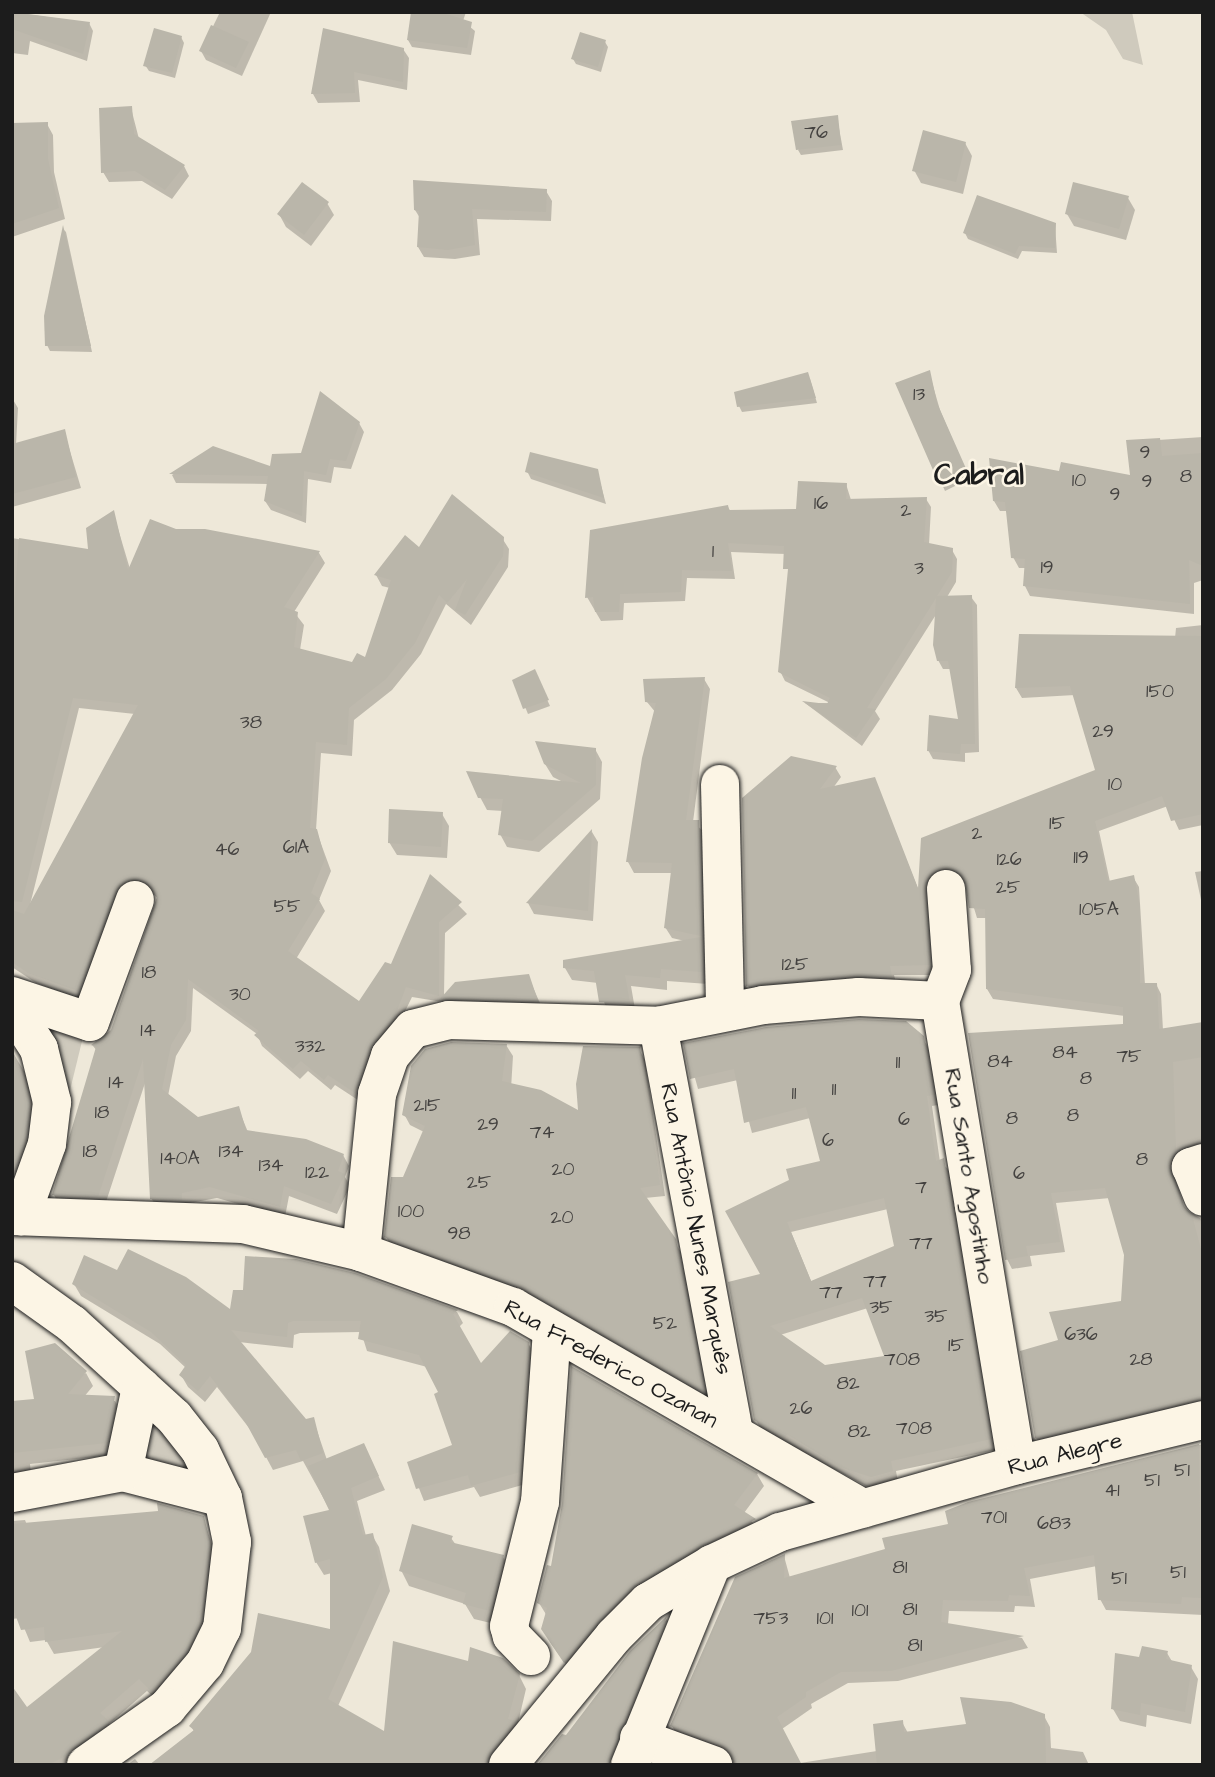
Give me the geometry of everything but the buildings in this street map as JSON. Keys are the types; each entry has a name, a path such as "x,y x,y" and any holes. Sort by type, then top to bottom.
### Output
{"street":[{"path":"720,784 725,1012"},
{"name":"Rua Santo Agostinho","path":"946,889 952,970 940,1001 1017,1465"},
{"path":"12,996 90,1022 135,900"},
{"path":"361,1252 377,1094 390,1056 413,1029 449,1020 658,1026 725,1012 859,997 940,1001"},
{"path":"12,1007 39,1049 52,1102 47,1144 17,1216"},
{"name":"Rua Antônio Nunes Marquês","path":"658,1026 734,1432"},
{"name":"Rua Frederico Ozanan","path":"17,1216 243,1224 361,1252 513,1307 863,1508"},
{"path":"12,1281 72,1324 141,1387 200,1450 223,1498 232,1542 222,1628 205,1663 167,1708 86,1765"},
{"path":"531,1656 512,1636 509,1626 540,1502 552,1330"},
{"path":"123,1472 141,1387"},
{"name":"Rua Alegre","path":"508,1765 648,1602 712,1564 780,1532 1017,1465 1203,1420"},
{"path":"12,1493 123,1472 223,1498"},
{"path":"712,1564 634,1751 713,1765"}],"shaded area":[{"path":"1080,12 1132,12 1143,65 1123,59 1106,30"},
{"path":"35,1012 84,1033 63,1119"},
{"path":"154,1411 202,1481 138,1466"}],"district":[{"name":"Cabral","path":"979,475"}]}
